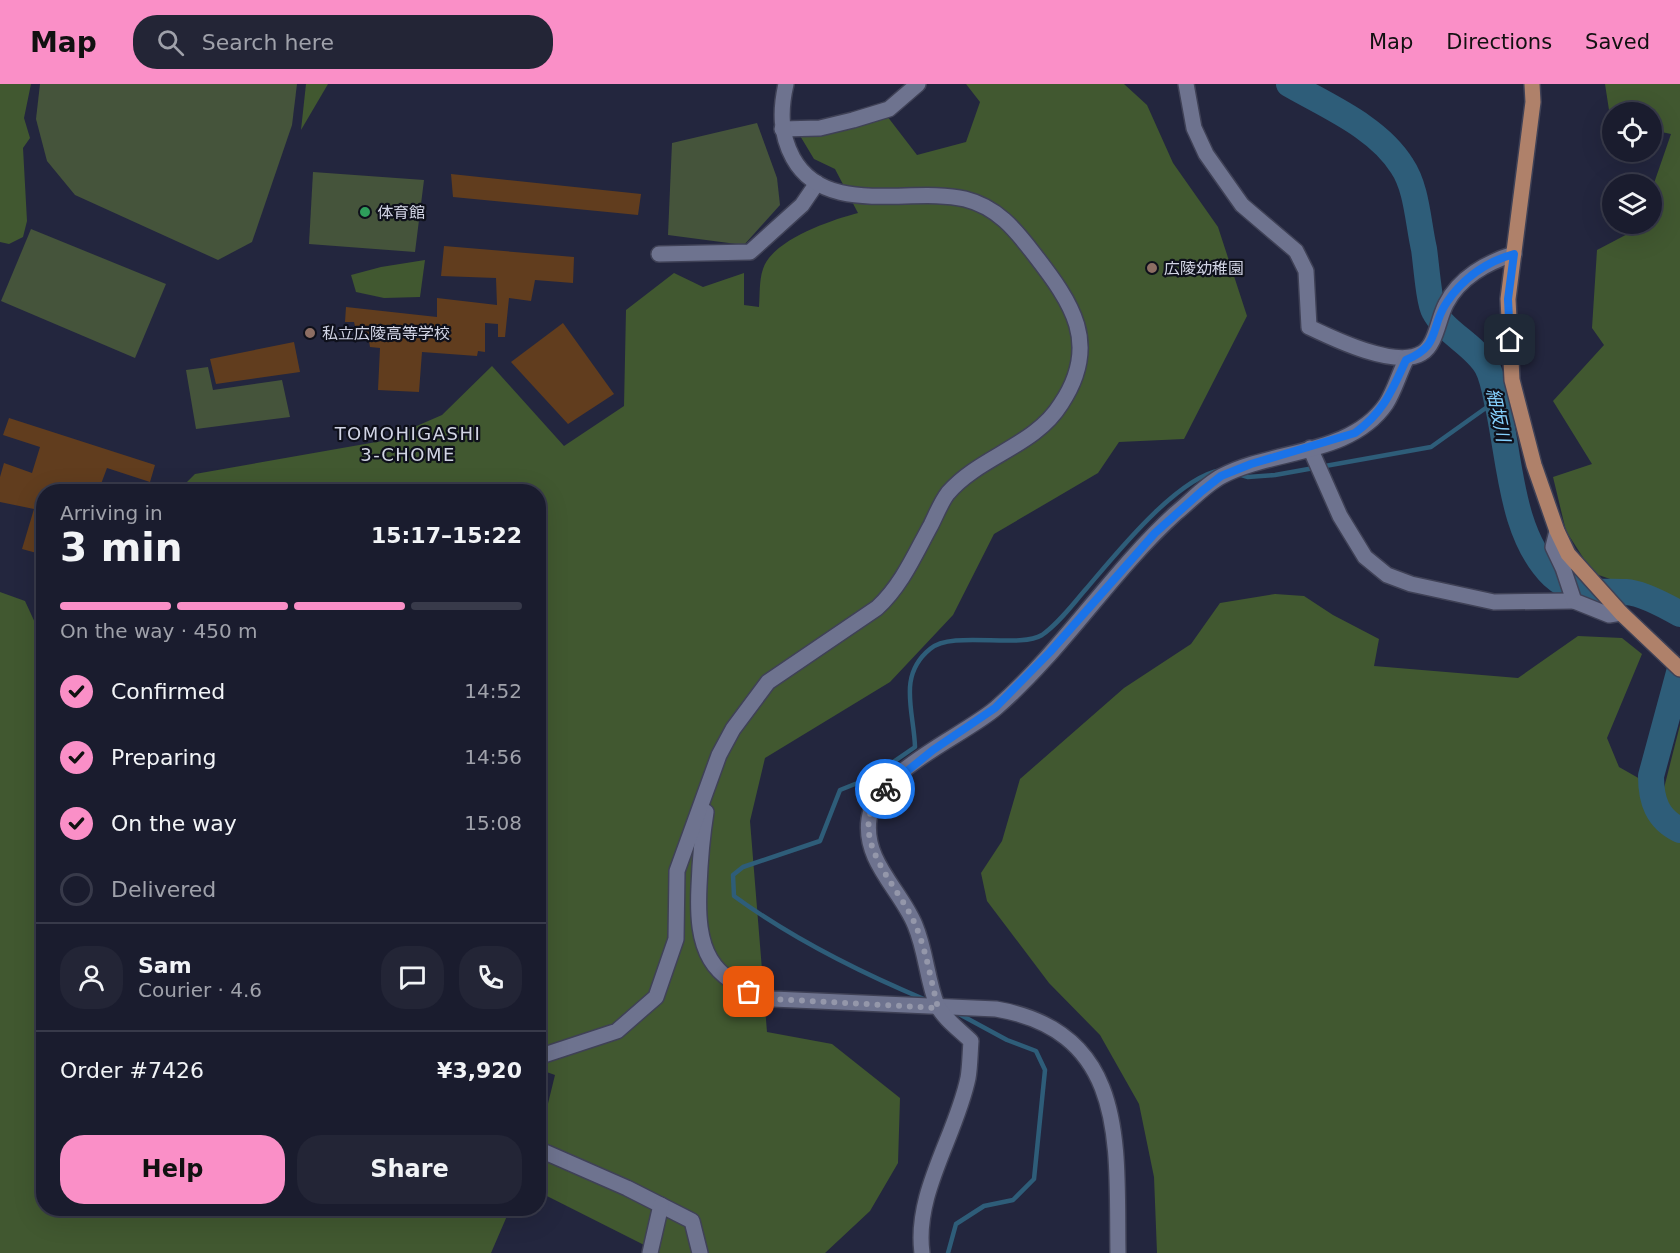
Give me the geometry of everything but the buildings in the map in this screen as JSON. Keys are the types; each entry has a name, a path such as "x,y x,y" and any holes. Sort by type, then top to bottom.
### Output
{"main road":[{"path":"1532,84 1533,102 1508,299 1512,380 1534,465 1557,531 1568,554 1616,609 1677,667"}],"street":[{"path":"546,1054 617,1031 656,997 676,939 677,870 719,755 733,729 768,682 877,608 891,595 907,572 947,494 971,471 1026,439 1045,423 1060,406 1073,385 1079,360 1079,334 1073,310 1063,292 1009,222 991,210 966,199 932,195 858,195 833,191 817,183 799,168 788,148 782,129 781,107 786,84"},
{"path":"782,129 820,128 854,120 889,108 918,84"},
{"path":"1186,84 1194,128 1206,154 1242,205 1296,251 1306,271 1309,327 1356,349 1406,360 1423,353 1446,303 1474,271 1514,254"},
{"path":"659,254 750,252 802,205 817,183"},
{"path":"922,1253 920,1242 926,1202 968,1078 971,1041 938,1008 915,924 879,865 870,839 869,818 877,797 896,778 995,708 1050,652 1155,533 1202,491 1221,476 1251,464 1355,433 1367,425 1386,404 1406,360"},
{"path":"1310,448 1340,516 1365,556 1387,575 1410,584 1494,602 1574,601 1609,615 1616,609"},
{"path":"1557,531 1553,547 1574,601"},
{"path":"711,782 701,856 698,919 702,940 711,960 727,978 749,992 773,999 996,1009 1024,1014 1047,1024 1071,1042 1090,1065 1105,1090 1112,1115 1116,1155 1118,1253"},
{"path":"546,1153 692,1221 699,1253"},
{"path":"650,1253 661,1205"}],"green space":[{"path":"0,84 31,84 24,118 30,138 23,148 27,221 23,237 9,244 0,242"},
{"path":"40,84 297,84 292,125 252,242 218,260 75,195 47,161 36,119"},
{"path":"306,84 328,84 301,130"},
{"path":"966,84 1124,84 1147,105 1173,163 1218,227 1247,316 1184,439 1119,442 1098,473 994,534 953,615 890,682 765,758 750,821 767,1032 832,1044 900,1098 898,1163 870,1211 825,1253 660,1253 546,1196 546,1112 555,1075 546,1072 546,484 185,484 195,474 382,441 442,415 492,366 564,446 624,406 626,310 674,273 703,287 744,273 744,305 759,307 763,269 778,249 790,240 818,226 858,213 835,169 814,159 799,134 887,116 917,155 966,142 980,102"},
{"path":"1605,84 1680,84 1680,609 1661,597 1593,573 1566,531 1553,477 1592,464 1553,401 1604,345 1592,328 1597,250 1627,234 1662,234 1662,174 1657,174 1671,134 1662,132 1662,102 1608,102"},
{"path":"757,123 777,178 780,205 744,245 668,235 672,143"},
{"name":"体育館","path":"313,172 424,180 415,252 309,244"},
{"path":"31,229 166,284 135,358 1,301"},
{"path":"425,260 420,297 384,298 356,292 351,275 381,267"},
{"path":"208,367 213,390 282,380 290,417 196,429 186,370"},
{"path":"0,592 25,601 36,625 36,1216 507,1216 491,1253 0,1253"},
{"path":"1275,594 1304,596 1333,615 1379,639 1374,666 1518,678 1578,636 1622,638 1642,654 1607,738 1619,767 1663,792 1680,725 1680,1253 1157,1253 1154,1177 1139,1104 1100,1035 1049,983 987,901 981,873 1002,841 1020,779 1124,688 1191,644 1220,603"}],"waterway":[{"name":"細坂川","path":"1289,84 1366,129 1392,152 1407,175 1416,206 1432,307 1445,326 1482,359 1489,371 1520,517 1539,559 1553,576 1569,586 1587,591 1632,593 1654,600 1680,614"},
{"path":"1238,474 1248,477 1275,475 1431,447 1497,400"},
{"path":"926,1000 827,954 756,912 734,896 733,875 743,867 820,841 840,790 870,778 915,747 910,682 920,659 930,649 954,641 1018,640 1042,635 1060,619 1130,538 1166,502 1185,487 1204,476 1221,470"},
{"name":"細坂川","path":"1680,669 1651,776 1652,793 1657,808 1672,826 1680,830"},
{"path":"948,1253 956,1224 984,1206 1013,1200 1034,1179 1045,1070 1036,1051 1007,1040 959,1014"}],"way so far":[{"path":"749,992 773,999 938,1008 915,924 879,865 870,839 869,818 877,797 885,789"}],"place":[{"name":"体育館","path":"365,212"},
{"name":"広陵幼稚園","path":"1152,268"},
{"name":"私立広陵高等学校","path":"310,333"}],"district":[{"name":"TOMOHIGASHI 3-CHOME","path":"408,444"}],"route":[{"path":"885,789 933,750 995,708 1050,652 1155,533 1221,476 1251,464 1355,433 1367,425 1386,404 1406,360 1423,353 1429,345 1446,303 1474,271 1514,254 1508,299 1510,340"}]}
